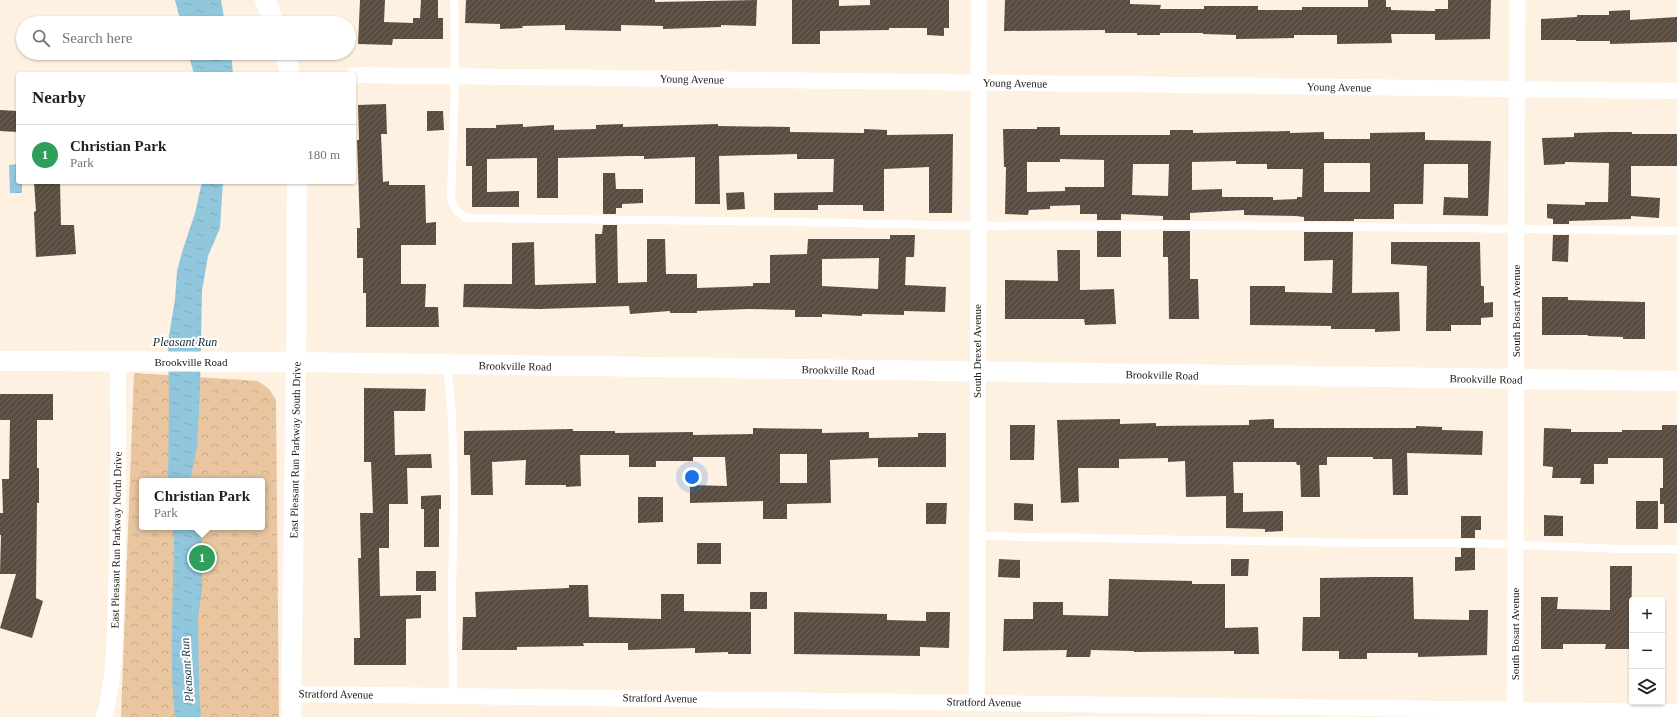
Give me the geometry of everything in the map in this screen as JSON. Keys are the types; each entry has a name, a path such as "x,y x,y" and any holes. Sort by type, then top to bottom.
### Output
{"street":[{"path":"265,0 271,16"},
{"name":"South Drexel Avenue","path":"976,702 978,0"},
{"name":"South Bosart Avenue","path":"1515,713 1518,0"},
{"path":"287,60 290,72"},
{"name":"Young Avenue","path":"356,75 1677,91"},
{"name":"East Pleasant Run Parkway South Drive","path":"291,717 297,184"},
{"name":"Brookville Road","path":"0,361 118,363 296,362 1516,380 1677,381"},
{"name":"East Pleasant Run Parkway North Drive","path":"104,717 111,678 115,625 118,531 118,363"},
{"name":"Stratford Avenue","path":"291,694 976,702 1515,713 1677,712"}],"lane":[{"path":"454,0 455,76 451,200 457,211 466,218 978,226 1199,225 1677,231"},
{"path":"447,365 452,416 454,496 452,590 453,696"},
{"path":"977,536 1477,543 1619,549 1677,549"}],"green space":[{"path":"134,373 258,381 269,389 276,400 279,717 121,717"}],"water":[{"path":"175,0 221,0 224,16 179,16"},
{"path":"190,60 232,60 233,72 193,72"},
{"path":"16,164 16,184 22,184 22,193 10,193 9,165"},
{"name":"Pleasant Run","path":"202,184 223,184 220,228 208,256 202,291 197,447 191,478 168,478 168,342 175,299 177,271 195,213"},
{"name":"Pleasant Run","path":"172,530 202,530 202,591 198,616 199,691 201,717 175,717 172,666"}],"building":[{"path":"360,0 385,0 384,22 413,23 413,18 420,18 421,0 438,0 438,18 443,18 443,39 393,39 392,45 358,44"},
{"path":"466,0 655,0 655,2 757,0 756,26 721,25 721,27 663,29 663,26 621,25 621,31 565,30 565,25 522,26 523,28 500,29 500,24 465,23"},
{"path":"792,0 839,0 839,6 870,5 870,0 949,0 949,28 944,28 944,36 927,35 927,28 820,31 820,44 792,44"},
{"path":"1005,0 1130,0 1130,4 1161,5 1160,9 1204,9 1204,6 1258,6 1258,10 1302,10 1302,7 1368,7 1368,0 1386,0 1386,7 1391,7 1391,10 1435,11 1435,9 1448,9 1448,0 1491,0 1490,39 1435,40 1435,34 1391,34 1392,43 1337,44 1337,35 1294,35 1294,38 1236,39 1236,35 1203,33 1160,33 1160,35 1137,35 1137,33 1105,33 1105,30 1004,31"},
{"path":"1630,10 1630,20 1677,17 1677,42 1610,44 1610,41 1541,40 1541,19 1577,17 1577,15 1609,15 1609,11"},
{"path":"386,104 387,134 381,134 383,182 389,181 389,185 425,185 426,223 436,222 436,245 401,245 401,284 426,284 425,307 438,307 439,327 366,327 366,293 363,293 363,258 357,258 357,228 360,228 357,140 359,140 358,105"},
{"path":"0,110 16,111 16,132 0,131"},
{"path":"427,111 443,111 444,130 427,131"},
{"path":"523,124 523,127 554,125 554,130 596,129 596,125 623,124 623,127 718,124 718,126 790,127 790,132 864,133 864,129 887,130 887,135 953,134 952,213 929,213 929,167 884,169 884,211 863,211 863,205 818,205 818,210 774,210 774,193 833,192 834,159 797,159 797,154 719,156 720,204 695,204 695,157 644,159 644,156 558,158 558,198 537,198 537,158 487,159 487,192 519,191 519,207 472,207 472,166 466,166 466,128 496,128 496,125"},
{"path":"1037,127 1060,127 1060,135 1170,135 1170,130 1193,130 1193,133 1290,131 1290,133 1324,132 1324,139 1370,139 1370,133 1425,132 1425,140 1491,141 1488,216 1443,215 1444,197 1468,198 1468,164 1424,164 1423,204 1394,204 1394,219 1304,221 1304,217 1296,216 1244,215 1244,210 1190,213 1190,220 1163,220 1163,216 1121,214 1121,220 1097,220 1097,214 1080,214 1080,205 1050,206 1050,209 1029,210 1028,215 1005,214 1006,167 1004,167 1003,129 1037,129","holes":["1060,159 1104,160 1104,187 1065,187 1065,191 1027,192 1027,162 1060,162","1236,161 1236,164 1267,164 1267,169 1303,169 1302,197 1297,197 1297,199 1273,200 1273,197 1222,197 1222,189 1192,190 1192,162","1324,163 1370,163 1370,192 1324,192","1133,164 1169,164 1168,196 1132,195"]},
{"path":"1632,132 1632,134 1677,134 1677,166 1631,166 1631,196 1660,198 1659,218 1631,216 1631,219 1569,221 1569,224 1553,224 1553,219 1547,218 1547,204 1585,205 1585,202 1608,202 1609,163 1565,162 1565,164 1544,165 1542,138 1574,137 1574,133"},
{"path":"603,173 615,173 616,189 643,189 643,203 622,204 622,208 616,208 616,214 603,214"},
{"path":"34,184 60,184 61,225 74,225 76,254 36,257 34,212 36,211"},
{"path":"744,192 745,209 727,210 726,193"},
{"path":"603,225 617,225 618,283 647,282 647,239 665,239 666,274 697,274 697,288 753,286 753,283 770,283 770,255 807,254 808,239 890,239 890,235 915,235 914,257 906,257 905,285 946,287 945,312 904,311 904,315 862,314 862,316 822,314 822,317 795,317 795,310 748,309 697,311 697,313 670,313 670,311 630,314 629,306 540,309 463,307 464,284 512,284 512,243 534,242 535,285 596,283 595,234 602,234","holes":["879,258 878,289 822,286 822,259"]},
{"path":"1097,231 1121,231 1121,257 1097,257"},
{"path":"1163,231 1190,231 1190,279 1198,279 1199,319 1169,319 1168,257 1163,257"},
{"path":"1304,232 1353,232 1352,293 1399,292 1400,331 1375,332 1375,329 1331,329 1331,326 1250,325 1250,286 1285,286 1285,292 1332,293 1333,260 1304,261"},
{"path":"1553,235 1569,235 1568,262 1552,261"},
{"path":"1391,242 1480,242 1481,286 1484,286 1484,303 1493,302 1493,317 1481,318 1481,325 1451,325 1451,331 1426,331 1427,266 1391,264"},
{"path":"1057,250 1080,250 1080,290 1114,289 1116,324 1085,325 1084,319 1005,319 1005,280 1058,281"},
{"path":"1542,297 1568,297 1568,300 1645,302 1645,339 1623,339 1623,337 1588,335 1542,335"},
{"path":"364,388 426,389 425,411 394,411 395,455 431,454 432,468 407,468 408,504 389,504 389,548 379,548 380,596 421,595 421,618 406,619 406,665 354,665 354,638 360,638 358,558 361,558 360,513 373,513 371,462 364,462"},
{"path":"0,394 53,394 53,420 37,420 39,503 37,503 36,598 43,601 32,638 0,628 16,574 0,574 0,513 3,513 2,479 9,479 10,420 0,420"},
{"path":"1120,419 1120,424 1156,423 1156,426 1249,425 1249,420 1274,419 1274,428 1416,428 1416,426 1442,427 1442,430 1483,431 1482,455 1407,453 1408,495 1393,495 1392,459 1373,459 1373,457 1327,457 1327,465 1319,465 1320,497 1301,497 1300,465 1297,465 1296,462 1233,462 1234,493 1243,493 1243,512 1283,511 1283,531 1265,532 1265,529 1226,528 1226,496 1186,497 1185,461 1168,462 1168,458 1119,459 1119,468 1078,468 1079,502 1061,503 1057,420"},
{"path":"1010,425 1035,425 1034,460 1010,460"},
{"path":"1662,425 1677,425 1677,523 1664,523 1664,504 1660,504 1660,488 1663,488 1663,458 1608,458 1608,464 1594,464 1594,484 1580,484 1581,478 1552,478 1553,467 1543,466 1544,428 1571,429 1571,432 1622,432 1622,430 1662,430"},
{"path":"753,428 822,429 822,433 869,432 869,438 918,437 918,433 946,433 946,467 878,467 878,458 830,460 831,503 787,504 787,519 763,519 763,501 690,503 690,485 727,486 725,457 693,457 693,461 656,461 656,467 629,467 629,455 580,455 581,486 566,487 566,485 525,485 526,460 492,462 493,495 471,495 470,455 464,455 464,431 573,429 573,431 615,431 615,433 693,432 693,435 753,434","holes":["780,454 807,454 807,483 780,483"]},
{"path":"441,495 441,509 439,509 439,547 424,547 424,509 421,509 421,496"},
{"path":"638,497 663,497 663,522 638,523"},
{"path":"1636,501 1658,501 1658,529 1636,529"},
{"path":"926,503 947,503 946,524 926,524"},
{"path":"1014,503 1033,504 1033,521 1014,520"},
{"path":"1544,515 1563,516 1563,536 1544,536"},
{"path":"1461,516 1481,516 1481,530 1475,530 1475,538 1461,538"},
{"path":"697,543 721,543 721,564 697,564"},
{"path":"1461,548 1475,548 1475,570 1455,571 1455,557 1461,557"},
{"path":"999,559 1020,560 1020,578 998,577"},
{"path":"1231,559 1249,559 1248,576 1231,576"},
{"path":"1610,566 1632,566 1632,597 1629,597 1629,649 1605,649 1606,644 1563,644 1563,649 1541,649 1541,597 1558,597 1557,609 1610,610"},
{"path":"416,571 436,571 436,591 416,591"},
{"path":"1413,577 1414,619 1469,620 1469,610 1488,610 1487,655 1418,657 1418,653 1367,653 1367,659 1339,659 1339,651 1302,651 1303,617 1320,617 1320,578"},
{"path":"1109,579 1192,581 1192,584 1225,584 1225,628 1258,627 1259,654 1234,654 1234,651 1134,652 1091,650 1090,657 1066,657 1067,650 1003,651 1004,619 1033,619 1033,602 1063,602 1063,615 1108,616"},
{"path":"569,585 588,585 589,617 661,619 661,594 684,594 684,611 751,612 751,654 728,654 728,652 695,653 695,648 628,650 628,643 583,643 584,646 517,647 517,650 462,650 463,617 476,617 475,592 569,588"},
{"path":"750,592 767,592 767,609 750,609"},
{"path":"794,612 887,614 887,620 926,621 926,612 950,612 949,648 920,647 920,656 794,654"}],"place":[{"name":"Christian Park","path":"202,558"}]}
